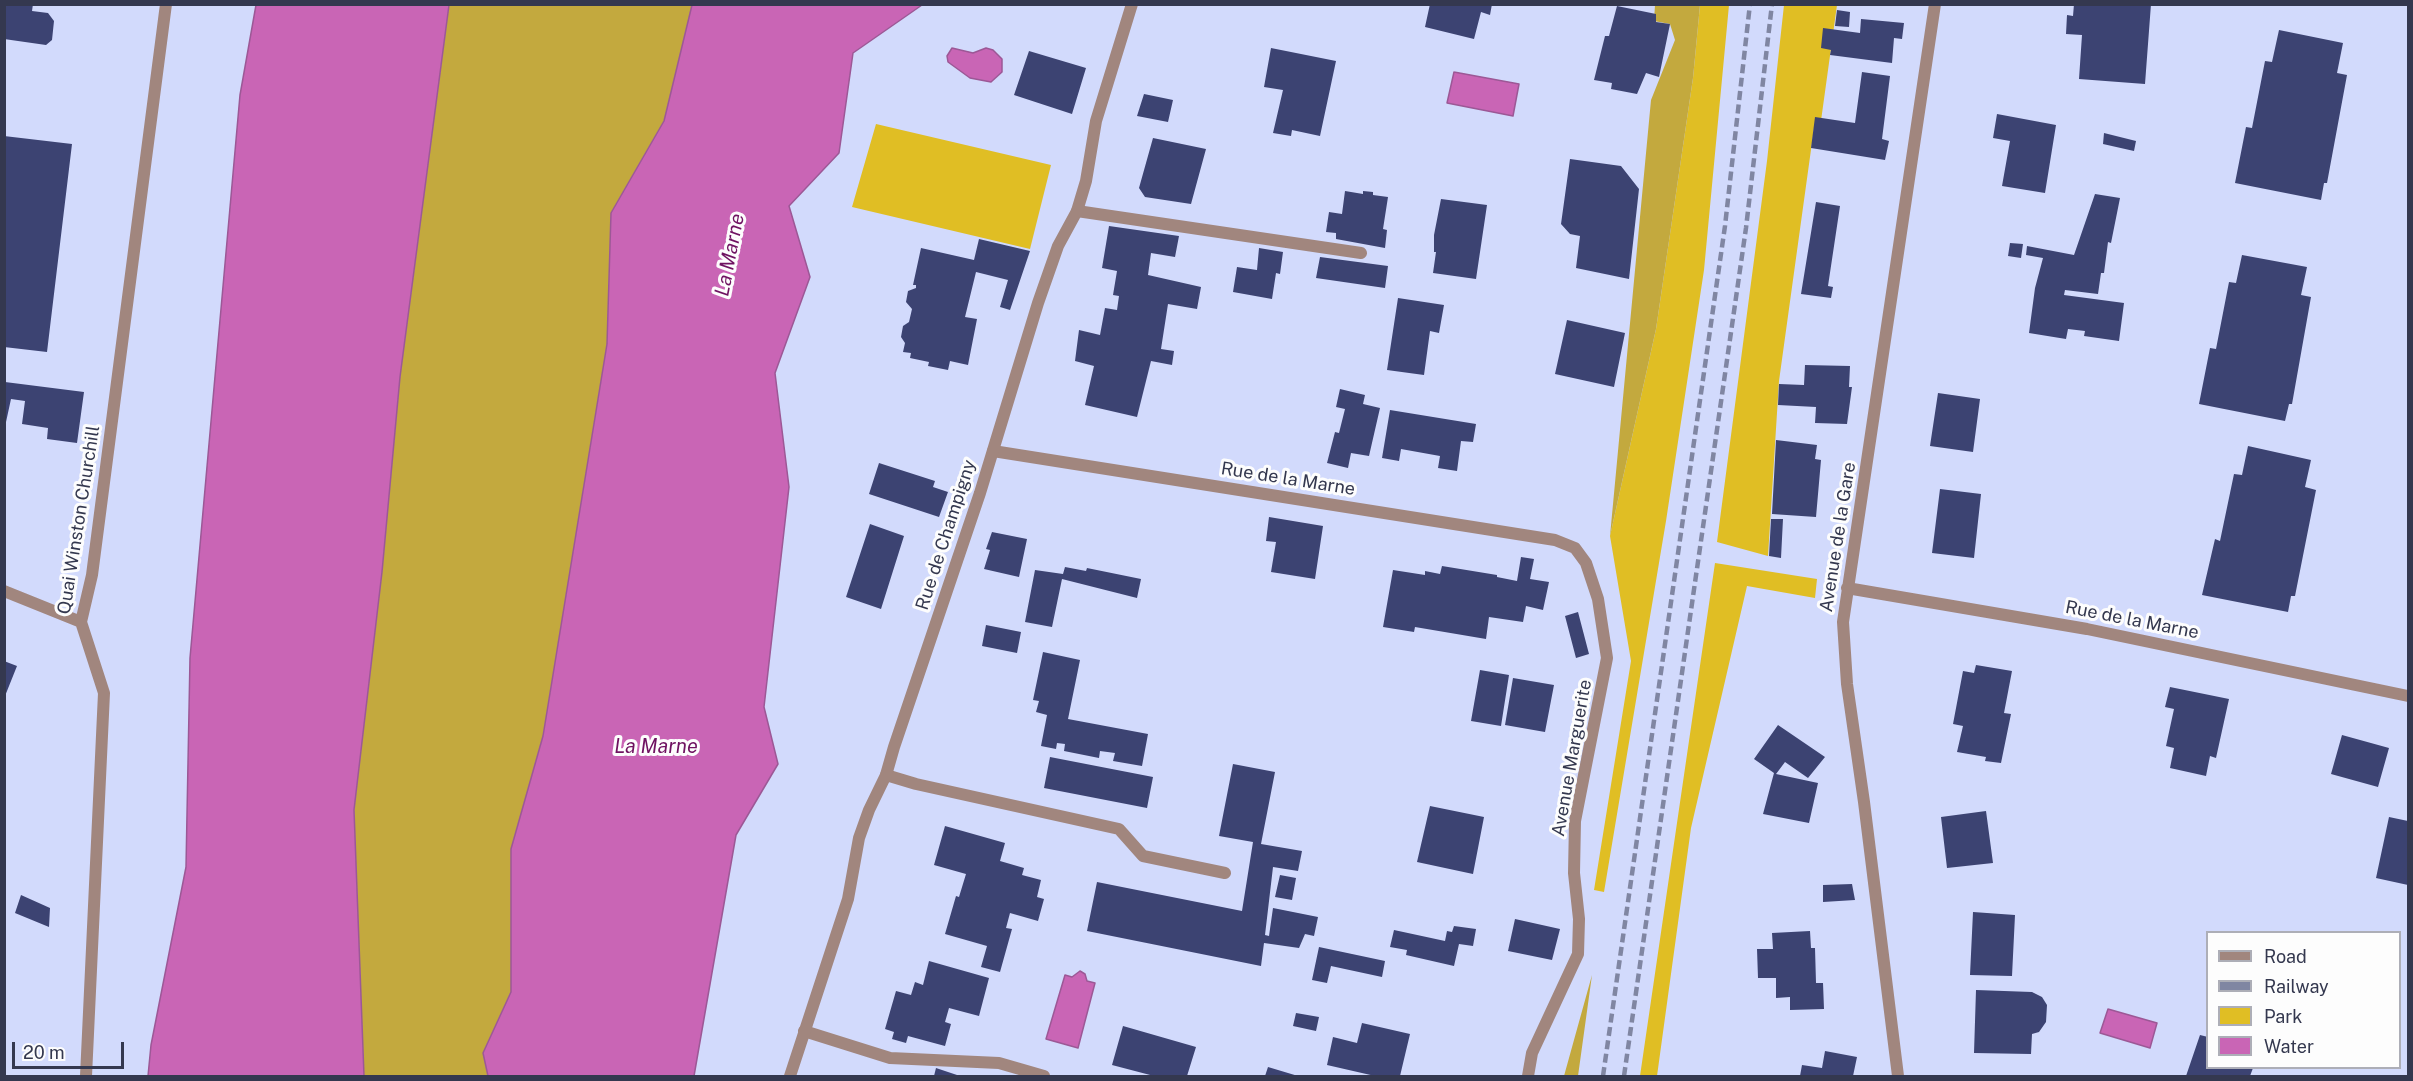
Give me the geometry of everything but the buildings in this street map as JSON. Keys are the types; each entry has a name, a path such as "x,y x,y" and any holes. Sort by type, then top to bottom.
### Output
{"street":[{"name":"Quai Winston Churchill","path":"86,1077 104,693 81,622 92,575 166,4"},
{"name":"Rue de Champigny","path":"790,1077 848,898 859,838 869,810 886,775 1055,255 1077,211 1086,181 1096,121 1132,4"},
{"name":"Avenue de la Gare","path":"1898,1077 1847,684 1842,622 1935,4"},
{"path":"1077,211 1361,253"},
{"name":"Rue de la Marne","path":"993,451 1555,540 1575,548"},
{"name":"Avenue Marguerite","path":"1528,1077 1532,1053 1578,954 1579,919 1574,873 1575,820 1607,658 1598,598 1586,563 1575,548"},
{"name":"Rue de la Marne","path":"1847,588 2087,629 2409,696"},
{"path":"4,591 81,622"},
{"path":"886,775 916,784 1119,829 1143,856 1225,873"},
{"path":"804,1030 890,1058 999,1063 1044,1077"}],"green space":[{"path":"1700,5 1729,5 1704,270 1666,521 1604,892 1594,890 1631,661 1610,536 1656,329 1693,78"},
{"path":"1784,5 1837,5 1820,128 1814,128 1779,381 1768,556 1717,542 1767,161"},
{"path":"876,124 1051,165 1030,249 852,207"},
{"path":"1715,563 1817,579 1815,598 1747,586 1691,828 1657,1076 1640,1076"}],"shaded area":[{"path":"449,5 692,5 664,121 611,213 607,344 543,736 511,849 511,992 483,1053 488,1076 364,1076 354,810 382,572 400,377"},
{"path":"1655,5 1700,5 1693,78 1656,329 1610,536 1651,100 1675,40 1670,24 1654,21"},
{"path":"1592,975 1578,1076 1564,1076"}],"water":[{"path":"256,5 449,5 400,377 382,572 354,810 364,1076 148,1076 151,1045 186,867 190,658 240,95"},
{"name":"La Marne","path":"692,5 922,5 853,53 839,153 789,206 810,277 775,373 789,487 764,707 778,764 736,835 694,1076 488,1076 483,1053 511,992 511,849 543,736 607,344 611,213 664,121"},
{"path":"952,48 973,53 986,48 993,50 1002,59 1002,72 991,82 970,78 948,62 947,56"},
{"path":"1454,72 1519,84 1513,116 1447,103"},
{"path":"1080,971 1085,974 1087,981 1095,983 1078,1048 1046,1039 1065,975 1072,977"},
{"path":"2108,1009 2157,1023 2150,1048 2100,1033"}],"railway":[{"path":"1603,1076 1725,226 1750,4"},
{"path":"1624,1076 1746,228 1772,4"}]}
